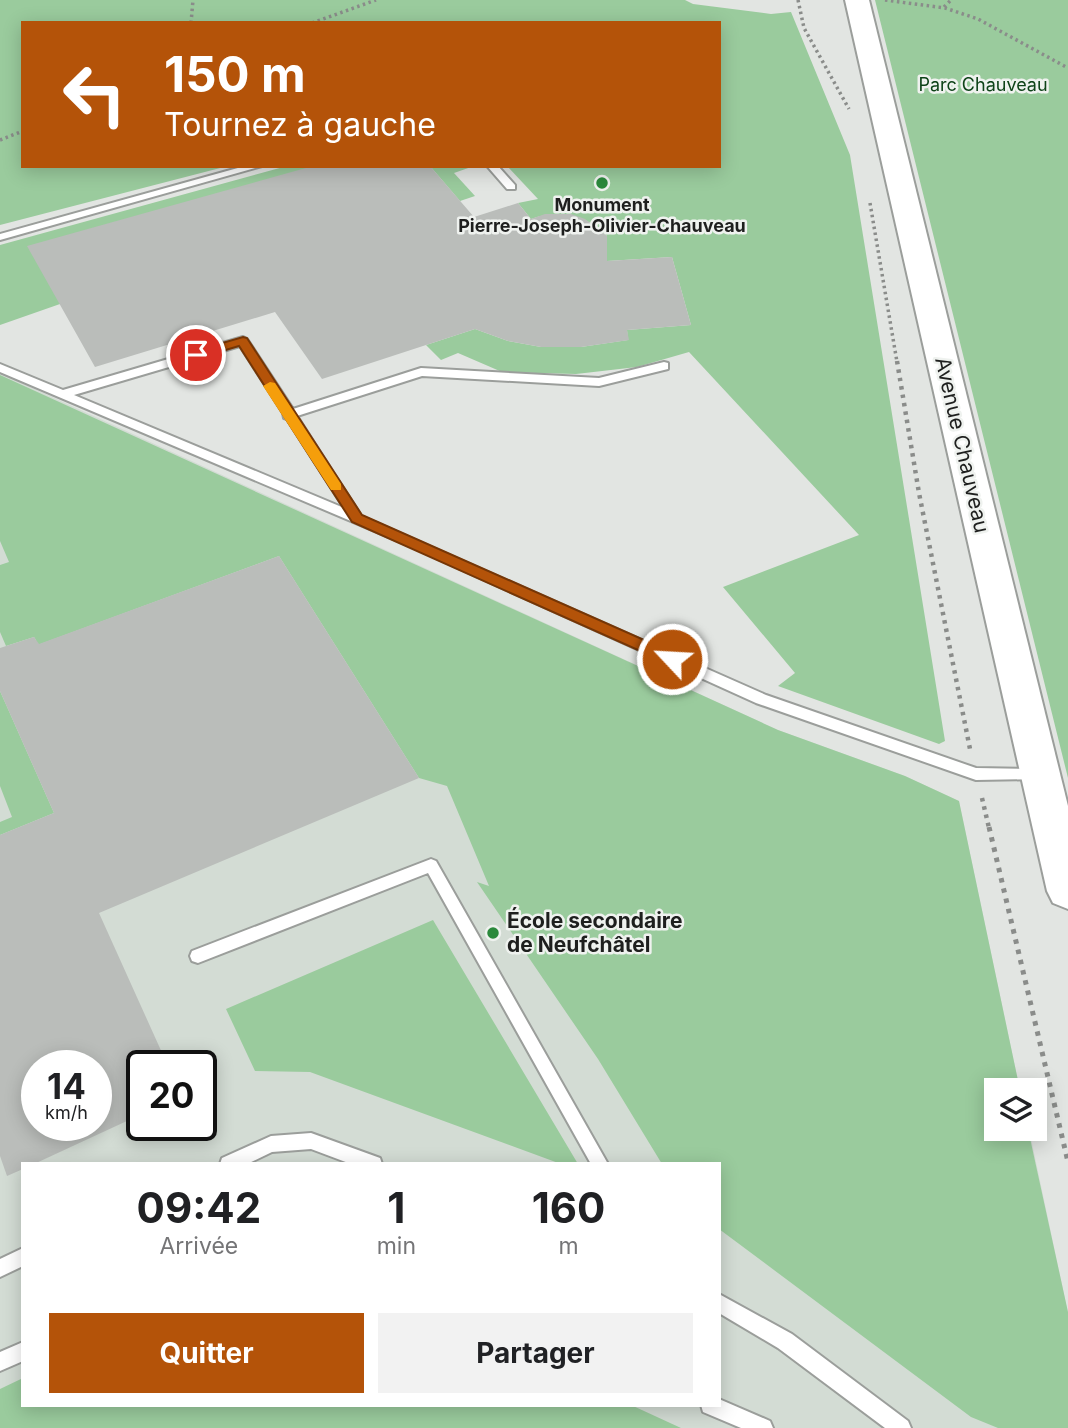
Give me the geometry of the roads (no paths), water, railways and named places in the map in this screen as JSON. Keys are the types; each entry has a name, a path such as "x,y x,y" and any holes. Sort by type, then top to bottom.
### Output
{"main road":[{"name":"Avenue Chauveau","path":"857,0 1068,891"}],"lane":[{"path":"0,237 250,168"},
{"path":"494,168 511,187"},
{"path":"63,394 243,341 288,415 357,518"},
{"path":"288,415 421,372 599,382 664,366"},
{"path":"0,368 357,518 761,699 976,774 1040,775"},
{"path":"198,956 431,864 599,1162"},
{"path":"232,1162 271,1144 311,1141 369,1162"},
{"path":"0,1268 21,1258"},
{"path":"721,1304 785,1340 901,1428"},
{"path":"0,1362 21,1352"},
{"path":"715,1407 763,1428"}],"place":[{"name":"Monument Pierre-Joseph-Olivier-Chauveau","path":"602,183"},
{"name":"École secondaire de Neufchâtel","path":"493,933"}],"park label":[{"name":"Parc Chauveau","path":"983,85"}]}
